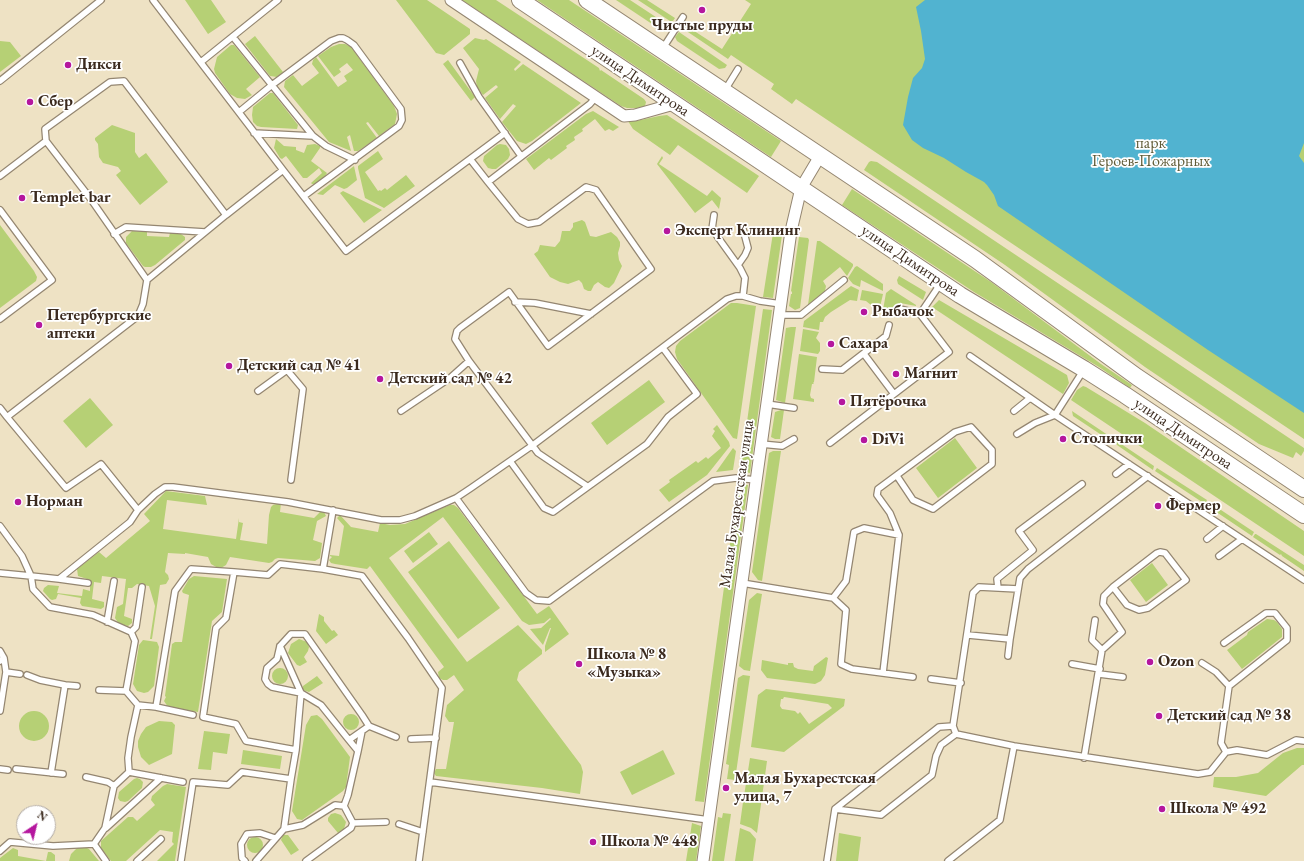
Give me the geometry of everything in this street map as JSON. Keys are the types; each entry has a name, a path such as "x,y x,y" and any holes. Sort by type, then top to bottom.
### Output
{"street":[{"path":"451,0 624,116 635,115 674,104"},
{"name":"улица Димитрова","path":"520,0 942,283 1084,369 1304,515"},
{"name":"улица Димитрова","path":"587,0 975,259 1132,373 1304,489"},
{"name":"Малая Бухарестская улица","path":"703,861 791,231 801,188 820,156"}],"lane":[{"path":"0,81 100,0"},
{"path":"153,0 346,251 506,133"},
{"path":"201,62 278,0"},
{"path":"662,50 683,17"},
{"path":"233,37 313,136 326,146 354,160"},
{"path":"239,112 272,85 331,41 343,38 351,42 401,109 403,116 399,126 304,196"},
{"path":"460,63 479,97 521,156"},
{"path":"723,91 738,70"},
{"path":"147,280 90,198 46,141 45,129 110,82 124,82 226,215"},
{"path":"488,182 590,104 596,97"},
{"path":"254,133 313,136"},
{"path":"0,176 46,141"},
{"path":"470,159 518,219 528,224 539,222 586,186 596,190 651,269 548,346 509,292 457,332 454,339 538,453 587,486"},
{"path":"7,417 138,316 143,304 147,280 283,170"},
{"path":"0,210 52,280 0,319"},
{"path":"714,215 712,230 738,265 745,278 743,296"},
{"path":"114,234 126,227 205,232"},
{"path":"738,265 748,248 743,229"},
{"path":"59,579 130,522 138,510 165,487 173,486 282,501 380,520 400,520 415,516 456,498 510,461 727,299 736,296 743,296 801,315 844,280"},
{"path":"920,314 942,283"},
{"path":"515,302 535,303 591,314"},
{"path":"830,443 949,352 920,314 900,309"},
{"path":"822,369 842,370 886,336 889,325"},
{"path":"510,461 544,508 553,512 647,444 668,417 697,394 663,348"},
{"path":"864,354 894,394"},
{"path":"970,356 1055,415 1304,580"},
{"path":"401,411 450,378 469,361"},
{"path":"1017,434 1035,423 1055,415 1084,369"},
{"path":"258,391 287,370 303,389 291,480"},
{"path":"1014,411 1030,398"},
{"path":"767,404 794,408"},
{"path":"0,408 66,488 101,464 138,510"},
{"path":"883,673 899,535 890,513 877,494 878,489 955,432 971,427 992,450 992,464 933,509 912,500 896,476"},
{"path":"761,444 782,446 794,439"},
{"path":"1116,474 1129,464"},
{"path":"1008,656 1020,578 1028,569 1148,476"},
{"path":"456,498 526,593 536,600 549,601 713,481 736,478 756,480"},
{"path":"998,588 997,579 1033,550 1018,532 1082,484"},
{"path":"323,569 333,510"},
{"path":"0,526 22,556 31,576 33,589 50,607 93,614 107,622 131,632 135,641 126,692"},
{"path":"1208,539 1223,526"},
{"path":"833,598 846,581 854,532 864,528 899,535"},
{"path":"1219,556 1242,539"},
{"path":"1084,758 1102,650 1122,632 1103,604 1104,596 1113,587 1160,552 1166,553 1186,580 1148,608 1139,610 1127,605 1113,587"},
{"path":"156,707 175,591 191,569 268,575 280,564 323,569 362,576 408,638 442,688 419,861"},
{"path":"198,716 216,628 226,618 234,572"},
{"path":"0,573 88,583"},
{"path":"0,579 7,574"},
{"path":"107,622 114,581"},
{"path":"742,584 833,598 846,610 842,664 852,670 913,677"},
{"path":"131,632 136,627 142,587"},
{"path":"956,734 953,726 974,593 979,587 1018,589"},
{"path":"1224,643 1266,613 1275,613 1287,628 1287,640 1229,686 1220,743 1226,752"},
{"path":"1095,620 1092,640 1102,650"},
{"path":"358,751 322,705 301,693 272,687 265,679 268,668 277,659 280,646 291,634 305,634 369,726 396,737"},
{"path":"968,635 1010,639"},
{"path":"280,646 301,693 296,750 284,829"},
{"path":"0,651 6,672 0,711"},
{"path":"1202,663 1216,672 1229,686"},
{"path":"1072,664 1123,677"},
{"path":"6,672 20,674"},
{"path":"27,675 40,680 76,686"},
{"path":"931,679 960,683"},
{"path":"51,773 65,685"},
{"path":"99,690 126,692 138,705 156,707 236,724 246,741 296,750"},
{"path":"129,772 128,758 138,705"},
{"path":"349,740 369,726"},
{"path":"827,861 835,809 939,727 953,726"},
{"path":"353,824 344,806 348,795 362,731"},
{"path":"835,809 881,816 932,775 936,756 941,745 956,734 1084,758 1198,774 1210,772 1226,752 1237,750 1267,755 1296,740 1304,741"},
{"path":"411,739 436,738"},
{"path":"948,861 1000,820 1014,746"},
{"path":"0,769 8,770"},
{"path":"16,769 63,774"},
{"path":"129,772 188,782 228,785 242,772 291,779"},
{"path":"105,828 114,786 129,772"},
{"path":"86,777 108,782 114,786"},
{"path":"94,844 105,828 162,778"},
{"path":"181,861 188,782"},
{"path":"430,782 709,820"},
{"path":"256,861 284,829 303,825 335,805 344,806"},
{"path":"353,824 386,822"},
{"path":"306,861 351,828 353,824"},
{"path":"399,824 423,832"},
{"path":"245,861 242,858 241,844 247,834 260,833 275,838"},
{"path":"137,861 161,839"},
{"path":"0,851 10,842 53,846 94,844"},
{"path":"94,844 106,861"}],"green space":[{"path":"185,0 211,0 226,22 208,34"},
{"path":"396,0 427,0 470,29 470,34 444,55 436,53"},
{"path":"462,0 496,0 644,99 646,102 645,106 642,108 627,108 621,106"},
{"path":"537,0 569,0 781,141 771,157"},
{"path":"616,0 630,0 668,25 669,28 664,32"},
{"path":"638,0 647,0 675,18 673,21 670,21"},
{"name":"парк Героев-Пожарных","path":"745,0 1304,0 1304,439 796,99 792,104 771,89 774,84 731,55 728,59 682,28 685,25 722,49 751,4"},
{"path":"679,32 727,65 725,68 719,69 677,41 675,37"},
{"path":"255,36 283,72 277,77 270,76 245,44"},
{"path":"475,38 486,39 521,62 514,69 515,71 523,64 581,103 532,141 526,144 517,141 502,122 516,106 513,104 500,119 485,98 498,87 496,85 483,95 477,87 476,81 479,69 463,48"},
{"path":"0,41 10,42 21,56 0,72"},
{"path":"339,44 345,44 351,47 394,106 397,114 395,124 379,136 368,122 366,123 377,138 358,151 354,151 350,135 347,137 351,151 329,142 284,87 285,81 293,75 302,86 319,73 312,64 316,57 338,87 347,81 344,76 353,70 347,63 339,69 341,72 334,77 318,56 331,47"},
{"path":"231,45 234,45 260,77 246,89 252,95 245,99 237,98 230,94 215,73 214,69 217,57"},
{"path":"448,60 475,97 471,101 443,64"},
{"path":"270,93 273,93 298,125 297,129 261,127 257,126 253,122 253,107"},
{"path":"593,111 619,127 613,131 609,129 605,131 595,119 582,129 583,131 574,137 575,140 566,146 567,148 551,160 549,158 534,170 526,159 586,114"},
{"path":"667,115 759,176 747,193 678,145 670,155 633,129 628,121 636,121"},
{"path":"112,125 135,133 135,152 139,158 146,153 168,182 140,205 116,175 121,171 118,167 103,163 99,157 98,144 95,138"},
{"path":"276,139 284,146 296,147 296,150 304,153 307,145 315,144 320,146 311,161 327,173 323,179 316,184 311,183 322,173 319,168 307,178 303,178 286,156 282,159 280,158 274,148"},
{"path":"500,144 506,145 509,149 510,155 508,159 496,169 488,168 483,161 484,156"},
{"path":"378,151 383,159 365,172 378,191 385,188 387,190 406,175 415,186 384,208 365,198 358,168 358,166"},
{"path":"662,156 663,158 659,164 707,196 712,190 721,198 719,209 712,200 695,213 657,164"},
{"path":"871,161 877,162 1304,448 1301,456 1296,452 1293,458 1259,444 1145,367 1005,265 864,170"},
{"path":"354,166 357,180 347,188 344,189 335,185 323,195 317,194"},
{"path":"852,189 991,282 1101,364 1132,385 1130,388 1099,367 974,292 842,205"},
{"path":"343,191 382,210 364,223 340,193"},
{"path":"582,220 585,222 590,236 596,237 611,232 620,242 618,253 622,266 614,283 609,288 598,282 594,285 591,291 588,291 584,289 579,280 568,284 560,282 550,277 534,254 538,251 540,245 555,247 560,241 562,231 570,231 573,227 573,223"},
{"path":"0,225 37,277 36,281 0,308"},
{"path":"132,231 147,232 147,236 169,237 170,233 181,234 185,237 185,240 155,265 145,267 126,243 126,237"},
{"path":"773,233 782,235 773,298 763,297"},
{"path":"799,237 808,238 809,240 800,308 795,310 789,306 792,294 791,291"},
{"path":"817,241 820,241 853,264 853,266 847,276 840,267 823,281 826,286 825,291 808,305"},
{"path":"857,266 883,284 883,291 861,280 860,287 853,284 848,278"},
{"path":"899,276 926,292 923,300 898,284 897,280"},
{"path":"851,286 859,290 857,301 850,300 831,312 825,317 823,322 820,322 819,330 803,327 804,321"},
{"path":"891,289 916,306 900,303 898,312 883,310 886,293"},
{"path":"862,290 883,294 880,307 860,300"},
{"path":"939,300 1067,375 1069,383 1063,394 932,307"},
{"path":"731,303 756,306 737,439 733,438 677,359 675,352 676,346 680,341"},
{"path":"763,309 772,310 750,473 740,471"},
{"path":"796,327 785,403 776,400 786,328"},
{"path":"803,329 819,332 816,338 820,343 820,351 818,354 800,351"},
{"path":"799,354 817,357 814,384 812,384 810,395 811,398 814,399 814,402 793,399"},
{"path":"649,380 665,402 607,445 591,423"},
{"path":"1083,386 1145,423 1304,531 1304,556 1071,400 1077,390"},
{"path":"90,398 113,425 86,448 63,421"},
{"path":"784,410 780,439 775,439 771,437 775,412"},
{"path":"1072,411 1154,466 1153,470 1116,443 1115,444 1073,416"},
{"path":"717,425 729,442 730,446 707,475 669,502 659,490 670,482 669,480 696,461 698,463 706,457 708,459 721,448 712,436 715,431 713,429"},
{"path":"955,438 977,468 938,498 916,468"},
{"path":"733,448 736,451 733,470 716,472"},
{"path":"773,451 781,451 762,581 758,580 752,572 769,453"},
{"path":"1157,468 1207,500 1205,504 1155,471"},
{"path":"738,484 748,485 704,802 695,801"},
{"path":"166,491 205,496 207,505 167,500 163,529 236,539 239,518 239,522 243,523 240,540 267,544 269,515 273,505 281,503 280,512 314,518 321,511 324,512 326,516 317,521 313,540 322,543 320,558 315,561 278,558 269,563 230,557 226,565 218,568 211,564 208,557 185,553 168,553 165,572 169,579 166,584 160,585 152,639 150,639 155,606 149,586 137,584 132,588 128,588 124,616 132,619 132,623 128,626 119,624 115,618 117,607 123,604 126,579 102,576 101,583 94,582 92,599 104,602 104,607 101,609 82,606 80,603 81,598 58,594 56,599 52,600 43,591 48,585 59,586 57,593 82,596 83,589 90,591 90,580 78,576 77,569 99,552 106,558 150,521 144,514"},
{"path":"1209,502 1254,532 1252,536 1206,505"},
{"path":"450,505 454,505 458,508 537,614 549,606 569,634 545,652 545,646 551,628 543,645 530,629 541,628 551,619 550,618 544,623 529,625 522,621 443,517 389,558 467,662 518,625 542,650 542,654 519,672 517,680 581,765 583,772 580,794 542,788 436,776 434,773 436,769 446,769 454,722 449,722 445,716 447,705 464,690 454,675 447,680 439,678 438,672 444,667 370,566 367,569 335,564 331,563 329,560 332,557 330,555 339,556 344,526 337,518 340,515 351,527 378,532 380,523 390,525 405,524"},
{"path":"429,532 438,544 413,563 404,551"},
{"path":"1255,534 1304,565 1304,571 1281,554 1280,555 1253,537"},
{"path":"449,541 500,608 458,639 408,572"},
{"path":"1152,563 1168,585 1146,602 1130,580"},
{"path":"194,576 227,579 222,612 212,621 198,712 168,707 164,701 166,697 172,644 175,642 182,642 189,595 183,593 182,591 189,579"},
{"path":"757,593 762,594 750,671 744,670 739,666 749,600"},
{"path":"319,614 324,617 324,621 332,631 334,630 338,635 326,644 316,631"},
{"path":"1267,619 1277,622 1282,629 1282,637 1242,669 1227,650 1247,635 1248,632"},
{"path":"299,639 307,642 309,647 304,657 307,662 300,666 297,665 288,653 291,644"},
{"path":"143,640 157,642 159,647 154,686 148,692 144,693 137,691 133,684 139,645"},
{"path":"826,657 828,658 825,675 821,681 815,684 767,678 761,670 762,660 788,665 788,663 793,663 794,667 798,669 813,671 814,666"},
{"path":"277,668 283,668 288,673 286,682 283,684 277,684 272,679 272,673"},
{"path":"743,675 750,676 735,780 727,779 729,765 726,764 738,678"},
{"path":"317,676 323,683 309,692 303,690 303,686"},
{"path":"766,689 845,699 844,706 784,752 751,747 758,695","holes":["784,697 828,704 832,708 809,724 800,712 798,714 795,711 782,709 780,706 781,699"]},
{"path":"34,711 45,715 49,726 45,737 34,741 23,737 19,726 23,715"},
{"path":"348,714 354,714 359,719 357,728 354,730 348,730 343,725 343,719"},
{"path":"317,715 322,719 350,757 346,787 343,791 302,820 297,819 292,811 306,725 311,716"},
{"path":"159,721 172,722 175,725 172,754 149,765 141,757 138,741 146,727"},
{"path":"204,731 230,734 227,754 213,752 211,770 198,769"},
{"path":"1297,748 1304,748 1304,765 1302,765 1266,796 1213,787 1214,777 1236,777 1258,773 1283,753"},
{"path":"243,750 282,756 280,769 241,764"},
{"path":"663,750 675,774 632,795 620,772"},
{"path":"750,758 767,761 757,833 751,828 740,824 743,802 747,802 748,797 744,796"},
{"path":"137,778 143,782 142,788 128,801 120,801 118,798 119,792"},
{"path":"167,784 186,787 175,861 157,861 174,844 172,842 173,832 160,830 126,861 111,861 101,848 101,841 128,817 133,817 137,821 155,805 151,800 152,796"},
{"path":"335,813 341,815 346,822 344,829 338,833 328,821 331,814"},
{"path":"723,813 731,814 724,861 712,861 718,817 722,818"},
{"path":"692,823 701,826 696,861 686,861"},
{"path":"740,828 750,832 756,839 753,861 735,861"},
{"path":"839,833 861,837 858,861 836,861"},
{"path":"283,835 288,835 299,850 291,855 281,840"},
{"path":"252,837 258,837 263,842 261,851 258,853 252,853 247,848 247,842"},
{"path":"78,847 85,847 89,849 99,861 69,861 71,854"},
{"path":"13,848 18,850 18,856 46,861 0,861 0,858"},
{"path":"48,852 55,855 55,861 46,861"}],"water":[{"name":"парк Героев-Пожарных","path":"925,0 1304,0 1304,143 1299,156 1304,163 1304,413 1208,350 998,206 994,195 984,182 944,158 923,148 912,140 903,125 913,78 922,68 925,59 916,7"}],"place":[{"name":"Чистые пруды","path":"702,10"},
{"name":"Дикси","path":"68,65"},
{"name":"Сбер","path":"30,102"},
{"name":"Templet bar","path":"22,198"},
{"name":"Эксперт Клининг","path":"667,231"},
{"name":"Рыбачок","path":"864,312"},
{"name":"Петербургские аптеки","path":"39,325"},
{"name":"Сахара","path":"831,344"},
{"name":"Детский сад № 41","path":"229,366"},
{"name":"Магнит","path":"896,374"},
{"name":"Детский сад № 42","path":"380,379"},
{"name":"Пятёрочка","path":"842,402"},
{"name":"Столички","path":"1063,439"},
{"name":"DiVi","path":"864,440"},
{"name":"Норман","path":"18,502"},
{"name":"Фермер","path":"1158,506"},
{"name":"Ozon","path":"1150,662"},
{"name":"Школа № 8 «Музыка»","path":"579,664"},
{"name":"Детский сад № 38","path":"1159,716"},
{"name":"Малая Бухарестская улица, 7","path":"726,788"},
{"name":"Школа № 492","path":"1162,809"},
{"name":"Школа № 448","path":"593,842"}]}
